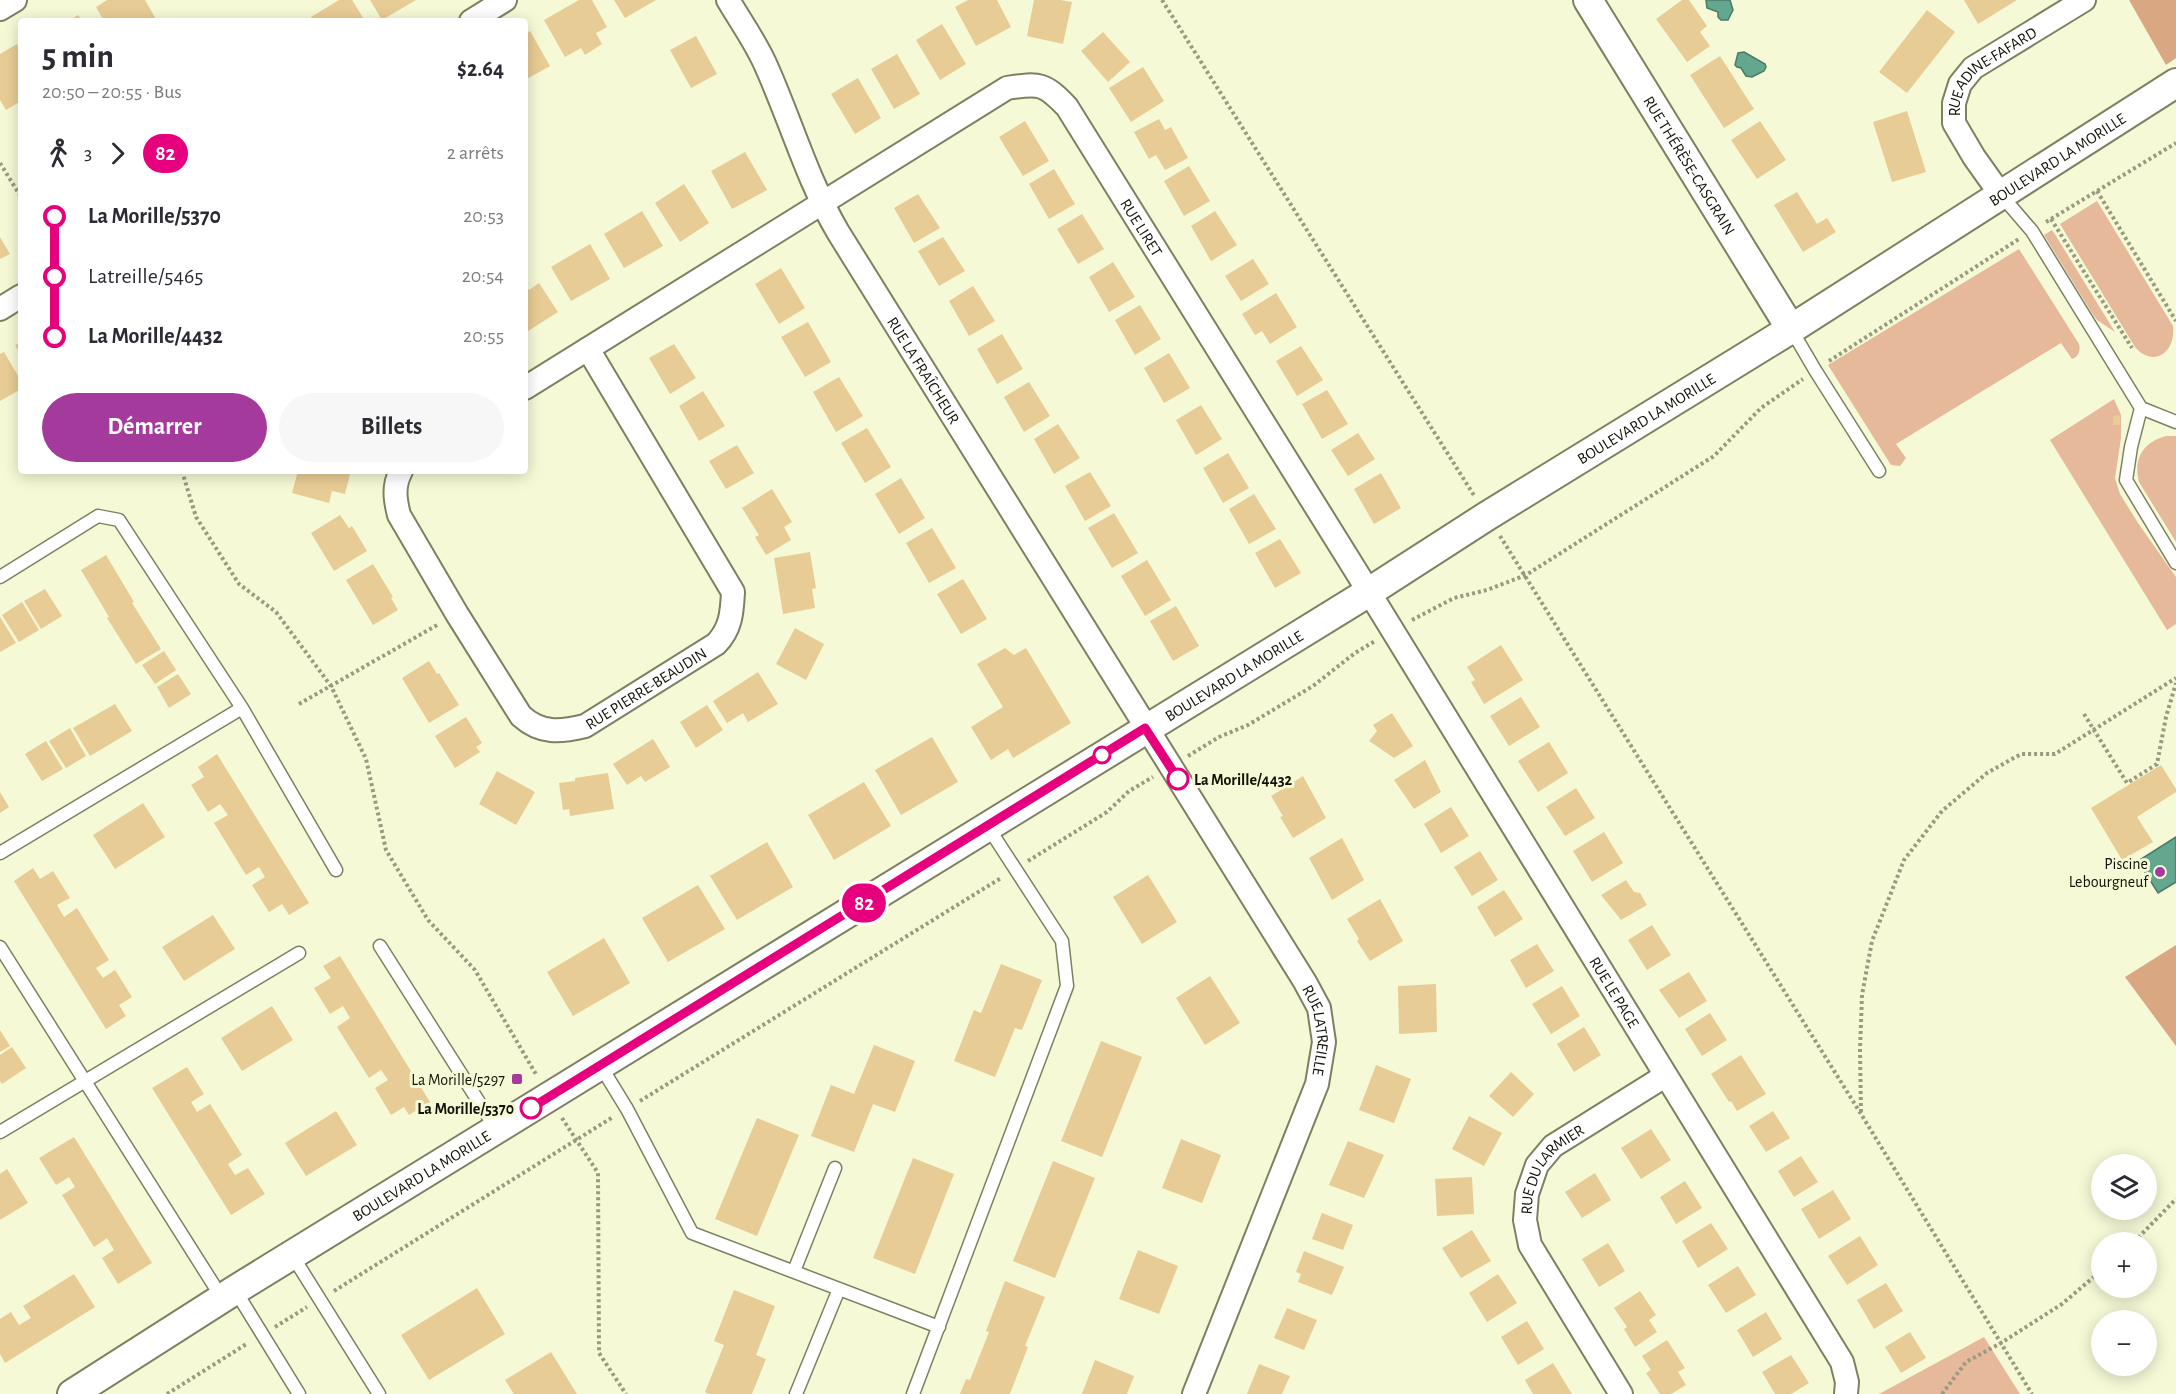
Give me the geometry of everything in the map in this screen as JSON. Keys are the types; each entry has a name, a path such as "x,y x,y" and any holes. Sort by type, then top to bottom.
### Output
{"street":[{"path":"0,9 15,0"},
{"path":"476,18 505,0"},
{"name":"RUE LA FRAÎCHEUR","path":"728,0 766,65 821,203 1145,728"},
{"name":"RUE THÉRÈSE-CASGRAIN","path":"1588,0 1791,329"},
{"name":"RUE ADINE-FAFARD","path":"2001,195 1974,157 1954,123 1954,103 1960,84 1973,68 2084,0"},
{"name":"BOULEVARD LA MORILLE","path":"72,1394 228,1294 1369,592 1486,516 1791,329 2176,83"},
{"name":"RUE LIRET","path":"821,203 1007,88 1030,84 1051,90 1067,107 1369,592"},
{"path":"528,386 821,203"},
{"path":"0,309 18,298"},
{"name":"RUE PIERRE-BEAUDIN","path":"399,474 394,496 399,514 457,614 521,716 531,725 564,732 585,726 716,644 726,634 732,612 733,592 588,349"},
{"name":"RUE LE PAGE","path":"1369,592 1842,1362 1847,1382 1846,1394"},
{"name":"RUE LATREILLE","path":"1145,728 1305,982 1319,1008 1324,1042 1317,1084 1194,1394"},
{"name":"RUE DU LARMIER","path":"1621,1394 1530,1245 1525,1220 1527,1194 1536,1165 1553,1146 1665,1076"}],"lane":[{"path":"2001,195 2032,231 2141,408 2176,422"},
{"path":"1791,329 1879,471"},
{"path":"2141,408 2131,447 2126,480 2176,563"},
{"path":"0,577 98,516 119,520 242,708 336,870"},
{"path":"0,853 242,708"},
{"path":"913,1394 1068,986 1062,941 988,827"},
{"path":"380,946 496,1129"},
{"path":"0,947 85,1082 228,1294 299,1394"},
{"path":"0,1132 299,953"},
{"path":"600,1065 627,1109 692,1233 939,1327"},
{"path":"794,1271 835,1168"},
{"path":"292,1255 379,1394"},
{"path":"796,1394 839,1289"}],"path":[{"path":"1162,0 1486,516 1526,575 2032,1394"},
{"path":"0,163 18,192"},
{"path":"2097,191 2176,321"},
{"path":"2051,219 2132,348"},
{"path":"184,474 196,517 238,584 276,612 331,686 366,759 386,850 428,920 475,970 549,1098 597,1173 599,1353 626,1394"},
{"path":"299,704 457,614"},
{"path":"1861,1114 1862,994 1872,941 1904,860 1942,811 1987,773 2020,753 2055,754 2176,681"},
{"path":"2084,714 2127,783 2157,764 2176,681"},
{"path":"2144,1232 2176,1199"},
{"path":"1942,1394 1966,1362 2001,1343 2062,1304 2091,1279"}],"shaded area":[{"path":"1706,0 1730,0 1733,10 1728,20 1721,20 1718,12 1707,8"},
{"path":"2129,0 2176,0 2176,58 2166,65"},
{"path":"1744,52 1765,64 1764,71 1752,77 1746,76 1741,68 1735,65 1738,53"},
{"path":"2097,201 2173,326 2171,344 2167,350 2156,357 2142,353 2135,347 2060,224"},
{"path":"2052,230 2115,332 2097,320 2092,313 2044,235"},
{"path":"2019,249 2079,344 2080,349 2076,357 2072,359 2061,343 1896,444 1906,458 1900,466 1891,465 1828,365"},
{"path":"2114,399 2121,415 2121,438 2115,478 2120,494 2176,577 2176,624 2167,630 2050,440"},
{"path":"2166,436 2176,436 2176,542 2139,482 2137,474 2139,459 2146,447 2151,442"},
{"name":"Piscine Lebourgneuf","path":"2176,837 2176,882 2158,893 2138,861"},
{"path":"2176,945 2176,1046 2125,977"},
{"path":"1984,1337 2020,1394 1879,1394"}],"building":[{"path":"107,0 145,0 155,18 102,18 96,7"},
{"path":"339,0 352,0 363,18 312,18"},
{"path":"370,0 416,0 385,18 381,18"},
{"path":"579,0 592,0 607,27 596,33 602,44 585,55 581,48 565,57 544,20"},
{"path":"614,0 656,0 625,18"},
{"path":"968,0 997,0 1011,27 976,46 955,7"},
{"path":"1034,0 1072,2 1063,44 1027,36"},
{"path":"1682,0 1689,0 1707,26 1700,32 1710,46 1687,62 1656,19"},
{"path":"1964,0 2017,0 1978,24"},
{"path":"1927,10 1955,32 1907,93 1879,72"},
{"path":"942,24 966,64 940,80 916,40"},
{"path":"530,31 550,66 528,78 528,32"},
{"path":"1103,32 1130,62 1108,82 1081,51"},
{"path":"696,36 717,74 691,88 670,50"},
{"path":"17,44 18,46 18,103 6,110 0,100 0,54"},
{"path":"897,54 920,94 894,109 871,69"},
{"path":"1720,56 1754,109 1724,128 1690,75"},
{"path":"1143,67 1164,101 1131,122 1109,88"},
{"path":"858,78 881,118 855,134 831,94"},
{"path":"1907,111 1926,172 1892,182 1873,122"},
{"path":"1159,119 1165,130 1171,127 1188,158 1165,170 1156,155 1149,159 1134,132"},
{"path":"1025,121 1049,161 1023,176 999,137"},
{"path":"1760,121 1786,160 1757,179 1731,140"},
{"path":"745,152 767,190 732,209 711,171"},
{"path":"1189,166 1210,201 1184,216 1164,181"},
{"path":"1054,169 1075,204 1049,219 1029,184"},
{"path":"684,184 709,223 680,242 655,203"},
{"path":"1797,192 1817,224 1827,218 1836,232 1803,252 1774,205"},
{"path":"918,194 940,228 914,243 894,208"},
{"path":"642,211 663,246 624,268 604,234"},
{"path":"1215,211 1237,245 1211,261 1191,226"},
{"path":"1082,214 1104,249 1078,264 1057,229"},
{"path":"0,237 10,254 0,259"},
{"path":"943,237 965,271 939,286 918,251"},
{"path":"590,244 610,279 571,301 551,267"},
{"path":"1253,259 1269,284 1241,301 1225,276"},
{"path":"1113,262 1135,297 1109,312 1089,277"},
{"path":"781,268 805,308 779,324 755,284"},
{"path":"539,283 558,312 528,331 528,288 529,290"},
{"path":"973,286 995,321 969,336 949,301"},
{"path":"1276,293 1297,327 1270,344 1262,331 1255,335 1242,314"},
{"path":"1140,305 1161,339 1135,355 1115,320"},
{"path":"808,322 831,362 805,377 781,337"},
{"path":"1002,334 1023,369 997,384 977,349"},
{"path":"674,344 696,378 670,394 649,358"},
{"path":"1301,346 1323,380 1297,396 1276,361"},
{"path":"4,352 18,376 18,391 0,401 0,354"},
{"path":"1169,353 1190,388 1164,403 1144,368"},
{"path":"839,377 863,416 836,432 813,392"},
{"path":"1029,382 1050,416 1024,432 1004,397"},
{"path":"1327,390 1348,424 1322,439 1302,404"},
{"path":"703,391 725,426 699,441 679,406"},
{"path":"1201,405 1222,439 1196,455 1176,420"},
{"path":"2120,415 2120,425 2113,425 2113,416"},
{"path":"1058,424 1080,458 1054,474 1034,439"},
{"path":"867,428 891,467 865,483 841,443"},
{"path":"1358,433 1375,459 1348,476 1331,450"},
{"path":"737,445 754,473 726,489 709,461"},
{"path":"1228,453 1249,488 1223,503 1203,468"},
{"path":"1090,472 1111,506 1085,521 1065,486"},
{"path":"1381,473 1401,508 1374,524 1354,489"},
{"path":"297,474 350,474 345,494 332,491 329,503 292,493"},
{"path":"901,478 925,518 899,534 875,494"},
{"path":"772,489 792,522 784,527 791,540 766,555 755,537 759,535 742,508"},
{"path":"1254,494 1276,529 1249,544 1229,509"},
{"path":"1114,513 1138,553 1112,568 1088,528"},
{"path":"340,515 349,528 352,526 367,551 334,571 311,533"},
{"path":"932,528 956,568 929,583 906,543"},
{"path":"1280,539 1301,573 1275,588 1255,553"},
{"path":"810,552 816,588 812,589 815,608 783,614 774,558"},
{"path":"106,555 161,649 136,664 81,570"},
{"path":"1147,560 1171,600 1145,616 1121,576"},
{"path":"373,564 393,597 391,598 398,610 373,625 346,580"},
{"path":"963,579 987,619 961,634 937,594"},
{"path":"45,589 62,616 41,629 24,601"},
{"path":"22,602 39,630 19,642 2,615"},
{"path":"1176,606 1199,646 1173,661 1150,621"},
{"path":"0,617 16,643 0,652"},
{"path":"795,628 824,644 806,680 776,664"},
{"path":"1501,645 1523,680 1484,704 1471,682 1475,680 1467,667"},
{"path":"1005,648 1014,655 1026,648 1071,723 1013,758 1008,749 991,760 971,727 1003,707 977,664"},
{"path":"164,651 176,670 155,684 142,665"},
{"path":"429,661 459,705 429,723 402,678"},
{"path":"758,672 778,704 748,722 743,713 727,723 713,701"},
{"path":"178,674 191,694 169,708 157,687"},
{"path":"1521,697 1540,727 1509,746 1490,716"},
{"path":"115,704 132,731 90,756 73,728"},
{"path":"707,705 723,730 696,748 680,722"},
{"path":"1392,713 1413,746 1394,758 1369,741 1377,731 1373,725"},
{"path":"466,717 482,743 476,747 480,752 455,768 435,736"},
{"path":"70,728 86,756 66,768 49,741"},
{"path":"932,737 958,782 901,815 875,770"},
{"path":"653,739 670,767 645,782 641,776 627,785 613,764"},
{"path":"46,741 63,769 42,781 25,754"},
{"path":"1549,742 1568,773 1538,792 1518,761"},
{"path":"217,754 309,903 289,915 282,904 269,912 252,885 265,877 259,867 246,875 214,823 228,815 220,804 208,812 191,785 204,777 198,767"},
{"path":"1425,760 1441,792 1414,809 1394,780"},
{"path":"2161,765 2176,792 2137,817 2153,842 2122,860 2091,808"},
{"path":"497,771 535,792 516,825 479,804"},
{"path":"608,773 614,809 570,816 569,809 563,810 559,783"},
{"path":"1303,776 1326,818 1293,838 1271,796"},
{"path":"864,782 891,826 834,860 808,815"},
{"path":"1576,788 1595,818 1565,836 1546,807"},
{"path":"0,792 9,807 0,813"},
{"path":"143,803 165,837 115,869 93,835"},
{"path":"1451,807 1469,836 1441,853 1424,824"},
{"path":"1604,832 1623,863 1592,882 1573,851"},
{"path":"1342,838 1364,880 1332,900 1309,858"},
{"path":"767,842 793,887 737,920 710,876"},
{"path":"1480,851 1498,880 1472,896 1454,867"},
{"path":"33,868 40,879 53,871 70,898 57,905 64,917 77,908 109,960 96,968 103,978 115,970 132,997 119,1005 126,1016 106,1029 14,881"},
{"path":"1148,875 1177,922 1142,944 1113,897"},
{"path":"1626,880 1634,892 1640,893 1647,905 1621,920 1601,895"},
{"path":"698,885 725,929 668,962 642,918"},
{"path":"1504,890 1523,919 1495,937 1477,907"},
{"path":"1380,899 1403,941 1370,961 1347,919"},
{"path":"213,915 235,949 184,981 162,947"},
{"path":"1652,925 1671,955 1647,970 1628,940"},
{"path":"604,938 630,983 573,1016 547,972"},
{"path":"1537,944 1554,971 1526,988 1510,960"},
{"path":"340,956 430,1102 409,1115 404,1107 391,1115 375,1088 388,1080 381,1070 369,1078 337,1027 350,1018 343,1006 330,1014 314,988 331,978 323,966"},
{"path":"1001,964 1042,980 1022,1030 1015,1028 995,1077 954,1061 974,1010 981,1013"},
{"path":"1689,972 1707,1001 1679,1018 1659,990"},
{"path":"1210,976 1240,1023 1205,1045 1176,998"},
{"path":"1436,984 1437,1032 1399,1034 1398,986"},
{"path":"1562,986 1580,1016 1551,1034 1532,1004"},
{"path":"272,1006 293,1040 242,1071 221,1038"},
{"path":"1710,1013 1727,1040 1702,1056 1685,1029"},
{"path":"1584,1027 1601,1055 1574,1072 1557,1044"},
{"path":"0,1030 10,1046 0,1052"},
{"path":"1101,1041 1142,1057 1102,1157 1061,1141"},
{"path":"874,1045 915,1061 895,1112 873,1104 854,1152 811,1136 831,1085 854,1094"},
{"path":"12,1047 26,1068 2,1084 0,1055"},
{"path":"1741,1055 1766,1094 1737,1111 1711,1074"},
{"path":"1376,1065 1411,1079 1394,1123 1359,1110"},
{"path":"187,1067 204,1094 191,1102 197,1112 210,1104 242,1155 228,1164 235,1175 248,1168 265,1194 231,1215 152,1088"},
{"path":"1511,1072 1534,1094 1513,1117 1489,1096"},
{"path":"336,1111 357,1145 306,1176 285,1143"},
{"path":"1773,1111 1790,1138 1766,1152 1749,1126"},
{"path":"1469,1116 1502,1133 1484,1166 1452,1149"},
{"path":"757,1118 799,1135 757,1236 715,1219"},
{"path":"1651,1129 1671,1160 1641,1179 1621,1148"},
{"path":"74,1137 152,1263 118,1284 102,1258 114,1250 107,1238 94,1247 62,1195 75,1187 69,1177 56,1185 39,1158"},
{"path":"1181,1139 1221,1155 1202,1203 1162,1188"},
{"path":"1348,1141 1384,1155 1364,1198 1329,1185"},
{"path":"1801,1156 1818,1182 1794,1197 1778,1171"},
{"path":"913,1158 954,1174 915,1274 873,1258"},
{"path":"1053,1161 1095,1178 1055,1278 1013,1261"},
{"path":"7,1169 28,1203 0,1220 0,1174"},
{"path":"1595,1173 1611,1200 1582,1218 1565,1192"},
{"path":"1472,1177 1474,1214 1437,1216 1435,1179"},
{"path":"1685,1181 1702,1208 1676,1224 1660,1197"},
{"path":"1833,1190 1851,1219 1819,1239 1801,1209"},
{"path":"1322,1213 1353,1225 1343,1250 1312,1239"},
{"path":"1711,1223 1728,1249 1698,1268 1682,1241"},
{"path":"1472,1230 1491,1261 1461,1278 1442,1248"},
{"path":"1860,1236 1878,1265 1847,1285 1828,1256"},
{"path":"1608,1243 1625,1271 1599,1287 1582,1259"},
{"path":"1138,1250 1178,1266 1159,1314 1119,1299"},
{"path":"1304,1251 1344,1267 1332,1295 1298,1282 1301,1274 1296,1272"},
{"path":"1738,1266 1756,1295 1726,1313 1708,1285"},
{"path":"74,1274 95,1307 5,1363 0,1354 0,1319 11,1312 19,1325 31,1318 23,1306"},
{"path":"1498,1274 1517,1303 1487,1322 1469,1293"},
{"path":"1005,1281 1045,1297 1025,1346 1028,1347 1010,1394 960,1394 966,1379 970,1380 989,1332 986,1331"},
{"path":"1886,1283 1903,1311 1874,1329 1857,1300"},
{"path":"477,1288 505,1334 429,1380 401,1335"},
{"path":"734,1290 775,1306 756,1355 766,1359 752,1394 709,1394 705,1392 724,1345 714,1341"},
{"path":"1640,1291 1656,1315 1649,1320 1657,1332 1635,1347 1624,1329 1627,1327 1614,1308"},
{"path":"1287,1308 1317,1320 1304,1350 1274,1338"},
{"path":"1766,1312 1782,1339 1753,1357 1737,1330"},
{"path":"1527,1321 1544,1349 1518,1365 1501,1337"},
{"path":"1910,1332 1926,1358 1901,1373 1885,1347"},
{"path":"1667,1340 1685,1368 1678,1372 1686,1385 1671,1394 1660,1394 1646,1373 1651,1370 1642,1356"},
{"path":"551,1352 577,1394 514,1394 505,1380"},
{"path":"1791,1355 1809,1383 1791,1394 1775,1394 1762,1372"},
{"path":"1095,1360 1134,1376 1127,1394 1082,1394"},
{"path":"1553,1363 1572,1394 1533,1394 1525,1380"},
{"path":"1259,1364 1290,1376 1282,1394 1247,1394"}],"bus line":[{"name":"82","path":"531,1108 1145,728 1178,779"}],"place":[{"name":"La Morille/4432","path":"1178,779"},
{"name":"Piscine Lebourgneuf","path":"2160,872"},
{"name":"La Morille/5297","path":"517,1079"},
{"name":"La Morille/5370","path":"531,1108"}]}
